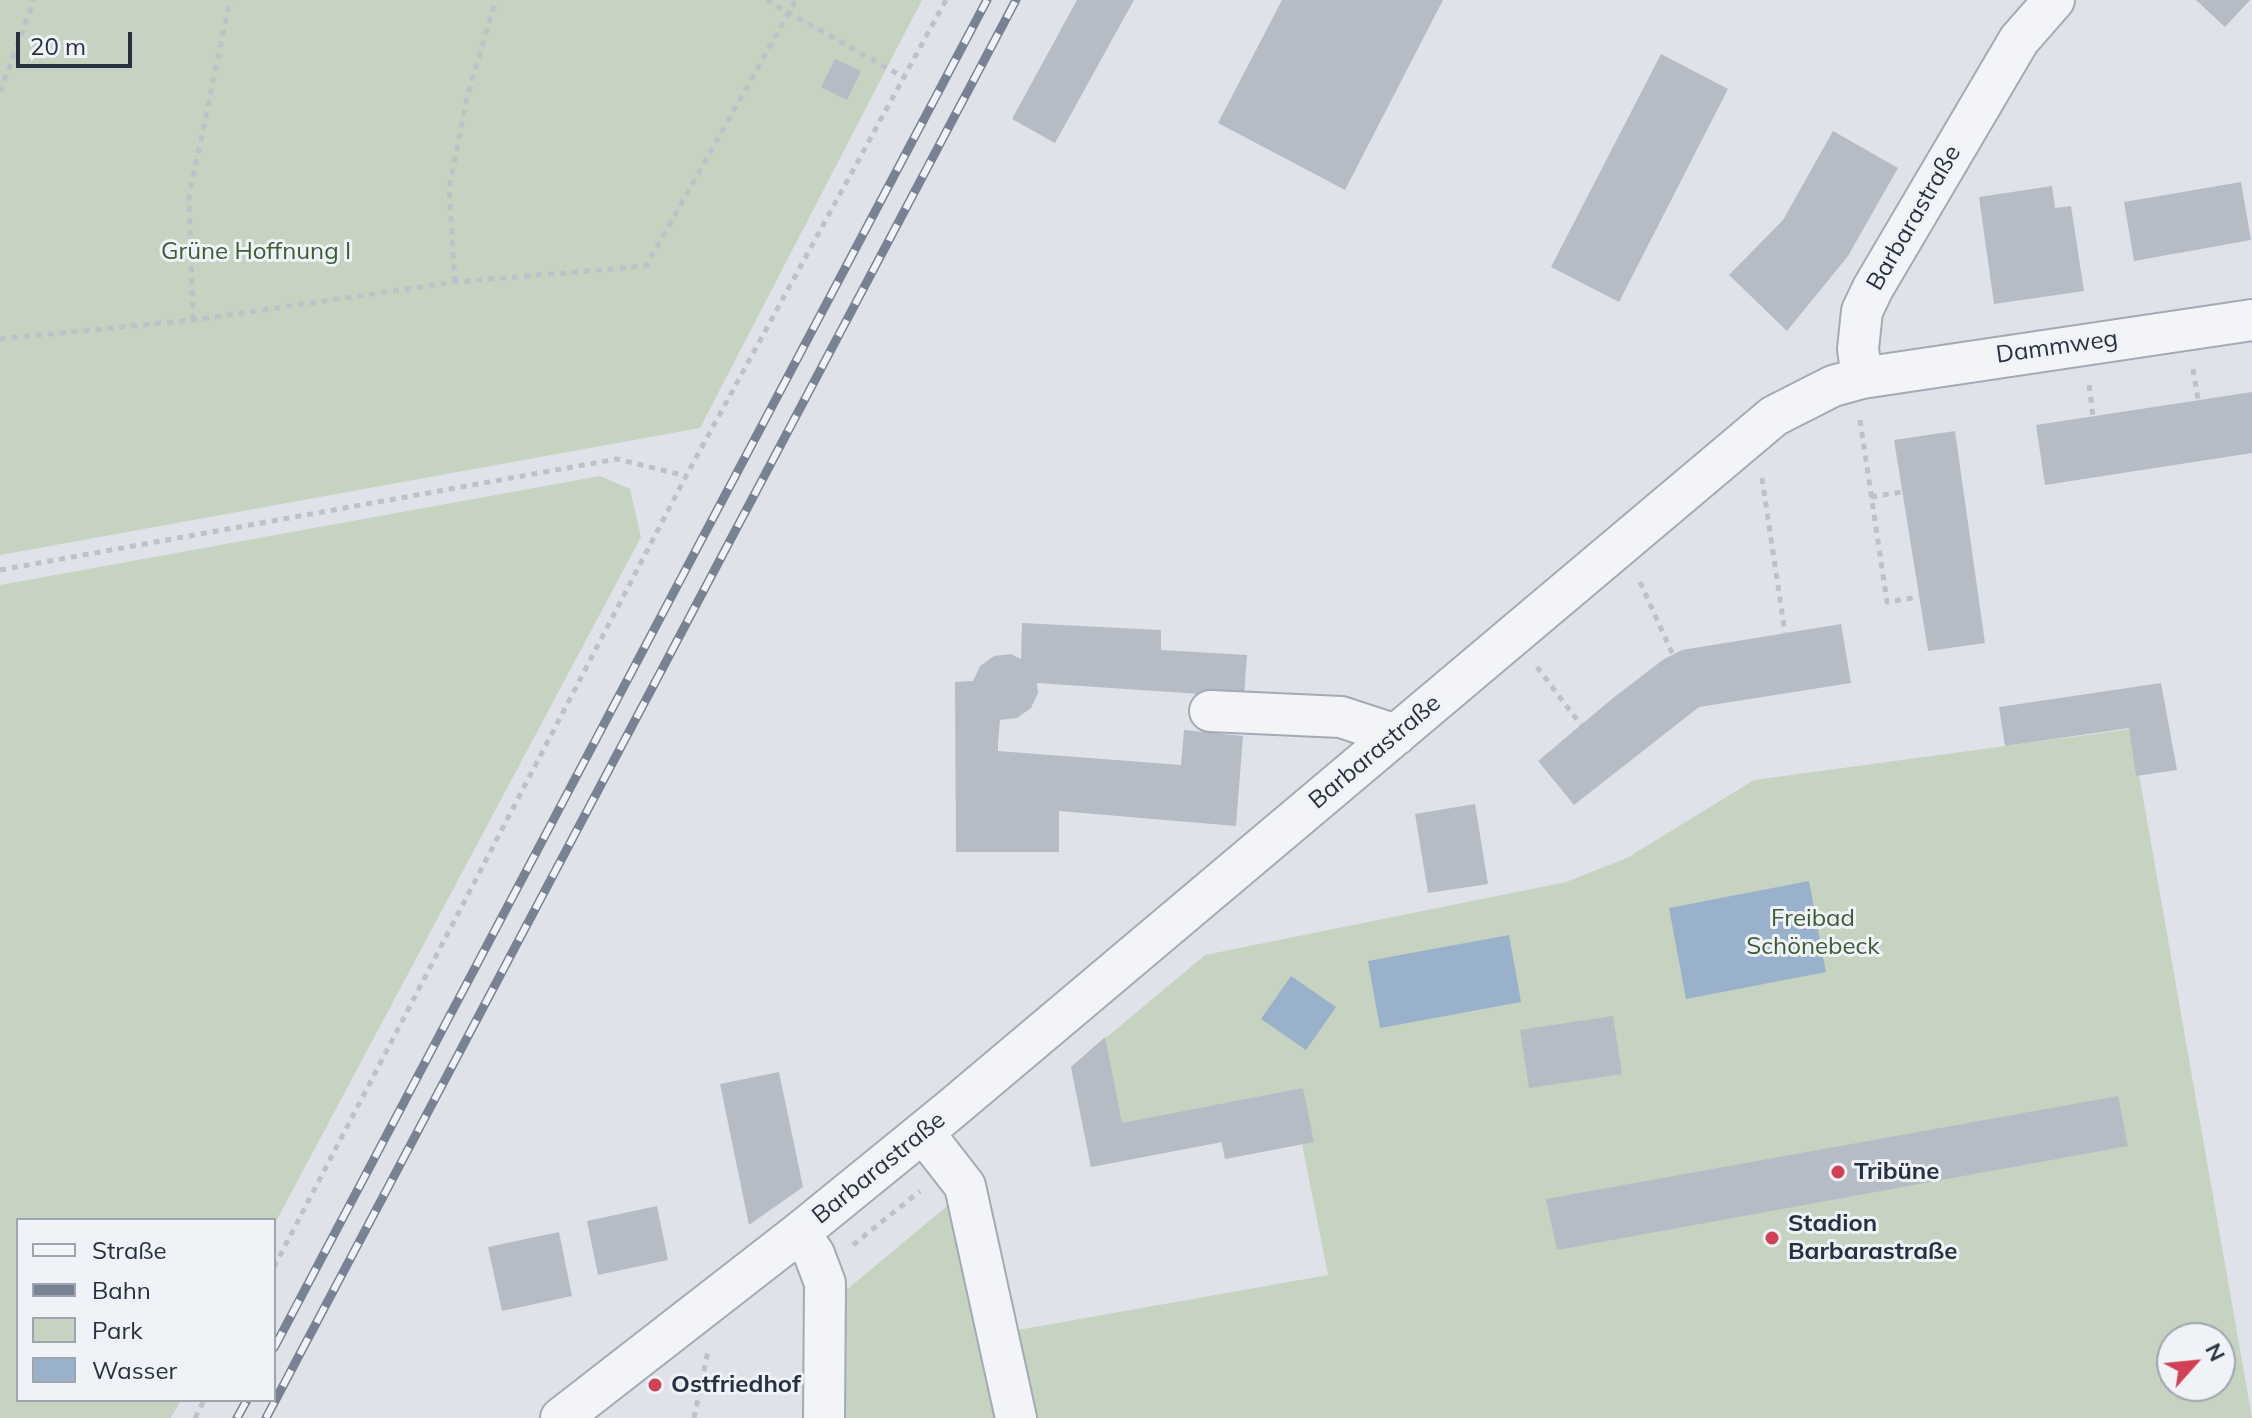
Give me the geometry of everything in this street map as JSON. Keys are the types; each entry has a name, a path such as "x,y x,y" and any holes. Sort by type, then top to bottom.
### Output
{"street":[{"name":"Barbarastraße","path":"561,1418 923,1132 1749,436 1802,400 1862,378 1858,349 1862,311 1873,288 2019,40 2054,0"},
{"name":"Dammweg","path":"1862,378 2252,320"},
{"path":"1210,711 1341,717 1396,735"},
{"path":"923,1132 965,1186 1016,1418"},
{"path":"799,1233 822,1271 827,1313 824,1418"}],"path":[{"path":"0,92 34,0"},
{"path":"193,320 189,197 230,0"},
{"path":"455,282 449,189 467,97 496,0"},
{"path":"766,0 905,78"},
{"path":"0,339 193,320 455,282 646,266 796,0"},
{"path":"276,1263 686,476 946,0"},
{"path":"2178,371 2208,367"},
{"path":"2193,369 2198,400"},
{"path":"2074,388 2103,383"},
{"path":"2089,385 2093,416"},
{"path":"1851,422 1870,418"},
{"path":"1860,420 1887,602 1919,597"},
{"path":"0,570 617,459 686,476"},
{"path":"1751,487 1770,470"},
{"path":"1762,477 1785,633"},
{"path":"1871,497 1902,492"},
{"path":"1628,590 1651,571"},
{"path":"1639,581 1673,655"},
{"path":"1526,676 1548,657"},
{"path":"1537,667 1581,725"},
{"path":"822,1271 950,1166"},
{"path":"694,1418 708,1363 707,1337 699,1312"}],"green space":[{"name":"Grüne Hoffnung I","path":"0,0 922,0 700,428 0,555"},
{"path":"600,476 630,489 641,537 276,1221 276,1218 16,1218 16,1402 180,1402 171,1418 0,1418 0,585"},
{"name":"Freibad Schönebeck","path":"2131,729 2235,1322 2156,1322 2156,1402 2236,1402 2236,1327 2252,1418 839,1418 845,1291 953,1201 984,1336 1328,1275 1302,1144 1225,1159 1221,1142 1091,1167 1071,1067 1205,955 1566,882 1627,858 1754,780"}],"water":[{"path":"1809,881 1826,972 1686,999 1669,908"},
{"path":"1509,935 1521,1002 1380,1028 1368,961"},
{"path":"1291,976 1336,1007 1306,1050 1261,1019"}],"building":[{"path":"1077,0 1134,0 1055,143 1012,119"},
{"path":"1282,0 1443,0 1345,190 1218,123"},
{"path":"2196,0 2250,0 2225,27"},
{"path":"1661,54 1728,89 1619,302 1551,267"},
{"path":"835,59 861,71 847,100 821,87"},
{"path":"1833,131 1898,168 1848,256 1787,331 1729,275 1783,220"},
{"path":"2241,182 2251,240 2134,261 2124,202"},
{"path":"2052,186 2055,208 2071,206 2084,291 1994,304 1979,197"},
{"path":"2252,392 2252,453 2045,485 2036,425"},
{"path":"1955,431 1985,643 1928,651 1894,440"},
{"path":"1022,623 1161,630 1161,650 1247,655 1244,697 1037,683 1038,693 1031,708 1017,718 1000,720 998,744 998,751 1181,765 1184,730 1243,736 1236,826 1059,811 1059,852 956,852 955,682 973,681 980,666 994,656 1011,654 1021,659"},
{"path":"1841,624 1851,683 1699,707 1574,805 1538,761 1613,698 1664,659 1682,650"},
{"path":"2161,683 2177,770 2136,776 2129,728 2005,746 1999,707"},
{"path":"1475,804 1488,884 1428,893 1415,814"},
{"path":"1613,1016 1622,1074 1529,1088 1520,1030"},
{"path":"1105,1037 1122,1123 1303,1088 1314,1142 1225,1159 1222,1142 1091,1167 1071,1067"},
{"path":"779,1072 803,1187 749,1225 720,1084"},
{"name":"Tribüne","path":"2118,1096 2128,1146 1557,1250 1546,1199"},
{"path":"657,1206 668,1260 598,1275 587,1221"},
{"path":"559,1232 572,1296 502,1311 488,1247"}],"railway":[{"path":"276,1344 987,0"},
{"path":"276,1399 1016,0"},
{"path":"237,1418 246,1402"},
{"path":"266,1418 274,1402"}],"place":[{"name":"Tribüne","path":"1838,1172"},
{"name":"Stadion Barbarastraße","path":"1772,1238"},
{"name":"Ostfriedhof","path":"655,1385"}]}
